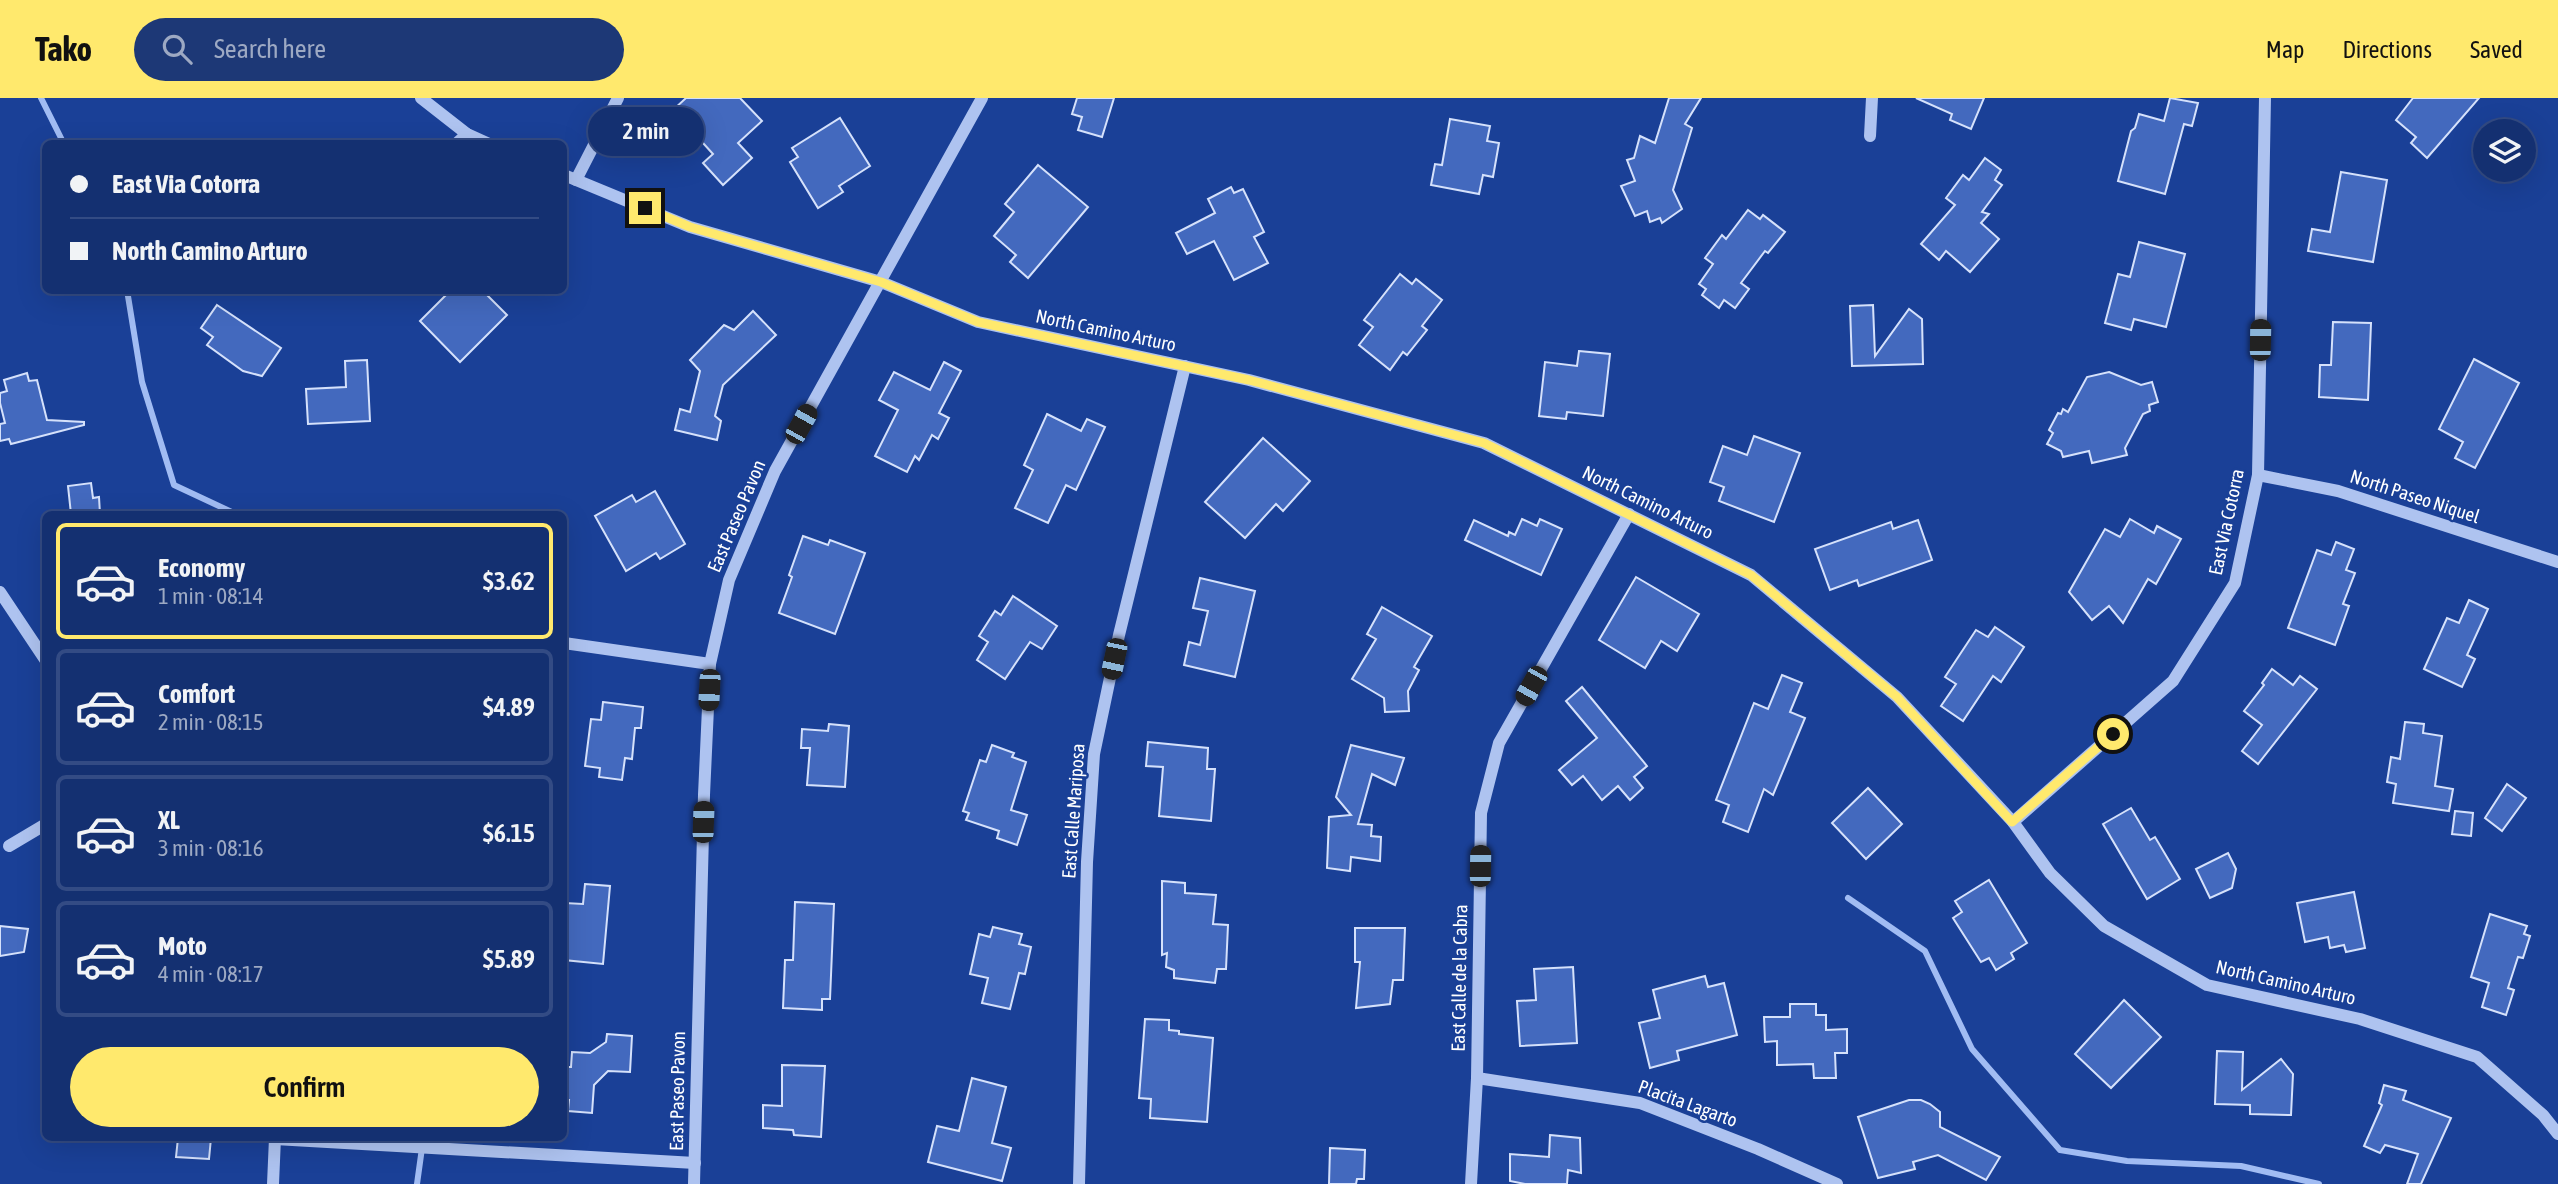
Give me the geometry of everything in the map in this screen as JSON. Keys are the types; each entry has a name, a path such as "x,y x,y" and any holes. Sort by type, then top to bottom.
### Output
{"street":[{"path":"421,98 467,134 480,140"},
{"path":"576,180 618,98"},
{"name":"East Paseo Pavon","path":"694,1184 710,664 729,580 775,471 982,98"},
{"path":"1870,136 1872,98"},
{"name":"East Via Cotorra","path":"2012,822 2173,681 2235,583 2258,475 2265,98"},
{"path":"460,140 467,134"},
{"name":"North Camino Arturo","path":"567,176 690,227 881,282 978,322 1249,380 1484,443 1751,575 1897,697 2012,822 2050,873 2104,926 2207,985 2360,1019 2477,1058 2543,1115 2558,1134"},
{"name":"East Calle Mariposa","path":"1079,1184 1087,862 1094,754 1119,635 1185,366"},
{"name":"North Paseo Niquel","path":"2258,475 2338,491 2558,562"},
{"name":"East Calle de la Cabra","path":"1471,1184 1477,1079 1482,813 1499,743 1629,514"},
{"path":"0,592 42,654"},
{"path":"567,643 710,664"},
{"path":"9,846 42,826"},
{"name":"Placita Lagarto","path":"1477,1079 1640,1103 1758,1149 1837,1184"},
{"path":"273,1184 275,1141"},
{"path":"325,1141 695,1163"}],"building":[{"path":"686,98 740,98 762,121 738,143 752,158 723,185 703,163 713,154 673,110"},
{"path":"1077,98 1114,98 1102,137 1078,130 1082,117 1072,114"},
{"path":"1669,98 1701,98 1685,124 1692,128 1673,190 1682,209 1662,223 1660,218 1650,222 1647,211 1635,216 1621,186 1635,181 1627,160 1634,158 1640,136 1655,143"},
{"path":"1916,98 1984,98 1971,129 1950,120 1952,114"},
{"path":"2170,98 2198,103 2192,126 2184,124 2165,194 2118,181 2131,131 2135,128 2139,114 2164,121"},
{"path":"2413,98 2479,98 2427,158 2411,143 2416,137 2396,120"},
{"path":"840,118 870,166 839,186 843,192 818,208 790,162 798,157 792,148"},
{"path":"1450,119 1490,126 1487,141 1499,143 1493,177 1483,175 1479,194 1431,185 1435,164 1442,165"},
{"path":"1985,158 2001,170 1995,180 2002,185 1982,212 1989,214 1981,223 1999,239 1970,272 1946,251 1939,260 1921,244 1955,205 1946,198 1963,175 1969,180"},
{"path":"1038,165 1088,207 1028,278 1010,262 1016,255 994,236 1014,212 1005,204"},
{"path":"2341,172 2387,180 2373,262 2308,251 2312,229 2330,232"},
{"path":"1231,187 1234,193 1243,189 1264,232 1254,237 1268,263 1234,280 1214,241 1187,254 1176,233 1215,213 1208,199"},
{"path":"1748,210 1760,219 1763,215 1785,232 1768,253 1765,251 1741,283 1749,289 1735,308 1724,300 1719,308 1702,295 1706,289 1699,284 1713,264 1705,258 1722,235 1726,239"},
{"path":"2139,242 2185,254 2166,327 2134,319 2131,330 2105,323 2118,274 2130,277"},
{"path":"1400,274 1412,284 1416,279 1442,300 1422,326 1427,330 1407,355 1403,352 1390,370 1359,345 1373,327 1364,320"},
{"path":"447,294 486,294 507,315 460,362 420,321"},
{"path":"217,305 281,348 262,376 243,371 207,345 213,337 201,328"},
{"path":"1873,305 1875,356 1909,309 1922,319 1923,364 1852,366 1850,306"},
{"path":"753,311 776,335 723,385 715,416 721,421 717,440 675,430 680,409 690,412 700,371 690,360 724,325 734,330"},
{"path":"2333,322 2371,323 2368,400 2319,397 2320,365 2331,365"},
{"path":"1579,351 1610,354 1603,416 1567,412 1566,419 1539,416 1545,362 1577,366"},
{"path":"2474,359 2519,383 2475,468 2455,458 2463,442 2439,429"},
{"path":"367,360 370,421 308,424 306,389 346,387 345,361"},
{"path":"944,362 961,371 939,413 949,418 938,439 932,435 919,460 915,456 907,472 875,456 898,410 879,400 894,372 930,390"},
{"path":"2109,372 2141,385 2152,382 2158,402 2149,405 2150,411 2143,414 2125,448 2127,455 2092,463 2089,451 2063,457 2061,451 2047,444 2053,433 2049,430 2058,413 2061,414 2063,409 2068,412 2087,377"},
{"path":"27,373 29,381 37,380 47,420 84,422 84,425 11,444 9,439 0,441 0,424 5,423 0,403 0,393 7,391 4,380"},
{"path":"1047,414 1081,431 1087,419 1105,427 1076,490 1066,485 1048,523 1015,508 1033,470 1024,465"},
{"path":"1754,436 1800,453 1774,522 1719,501 1724,487 1710,482 1723,446 1747,455"},
{"path":"1263,438 1310,481 1283,511 1276,504 1245,538 1205,502"},
{"path":"91,483 93,498 99,497 100,511 71,511 68,486"},
{"path":"655,491 685,544 660,559 656,553 626,571 595,516 632,495 636,502"},
{"path":"1522,519 1537,526 1540,519 1562,529 1541,575 1465,540 1474,520 1508,536 1509,532 1515,535"},
{"path":"2130,519 2154,533 2157,526 2181,539 2156,584 2148,579 2123,623 2109,606 2092,620 2069,592 2105,529 2120,537"},
{"path":"1918,520 1932,560 1859,586 1857,580 1830,590 1815,549 1891,522 1893,529"},
{"path":"803,536 828,545 830,540 865,553 835,634 779,613"},
{"path":"2336,542 2354,549 2346,570 2355,573 2343,604 2349,606 2335,645 2288,628 2317,550 2331,555"},
{"path":"1636,577 1699,614 1677,651 1661,641 1645,668 1599,640"},
{"path":"1200,578 1255,591 1235,677 1184,665 1189,642 1200,645 1208,611 1193,608"},
{"path":"1013,596 1057,626 1042,649 1030,642 1005,679 977,660 988,642 979,636 995,611 1001,615"},
{"path":"2469,600 2488,609 2467,655 2475,659 2462,687 2424,669 2447,618 2459,623"},
{"path":"1382,607 1432,636 1414,667 1419,670 1408,691 1409,711 1385,712 1384,698 1352,679 1376,639 1367,634"},
{"path":"1995,627 2024,647 2001,682 1993,676 1963,721 1941,706 1956,684 1945,677 1976,630 1988,637"},
{"path":"2272,669 2293,685 2300,676 2317,689 2258,764 2242,751 2262,725 2244,711 2264,685 2262,683"},
{"path":"1782,675 1802,683 1790,712 1805,718 1773,795 1764,789 1748,832 1723,822 1729,805 1716,800 1754,703 1768,709"},
{"path":"1582,687 1647,766 1634,777 1643,788 1630,800 1618,786 1602,800 1583,776 1572,785 1559,770 1597,738 1566,701"},
{"path":"603,702 643,707 641,728 635,728 632,759 625,758 622,780 599,777 600,768 585,766 591,719 601,720"},
{"path":"2405,722 2424,724 2423,733 2442,736 2435,786 2453,789 2449,811 2393,803 2396,784 2387,782 2391,757 2400,759"},
{"path":"829,724 849,726 845,787 807,785 810,748 801,748 802,729 828,731"},
{"path":"1148,742 1208,748 1207,769 1215,769 1211,821 1159,816 1163,767 1146,766"},
{"path":"992,745 1014,753 1012,757 1026,762 1011,810 1027,815 1017,845 997,838 999,831 966,820 969,813 963,811 980,760 986,762"},
{"path":"1351,745 1404,758 1395,785 1372,774 1358,824 1372,825 1371,836 1381,837 1380,861 1351,857 1350,871 1327,868 1329,817 1351,815 1336,797"},
{"path":"2507,784 2526,798 2502,831 2485,818"},
{"path":"1868,788 1902,824 1866,859 1832,823"},
{"path":"2131,808 2150,840 2155,837 2180,879 2147,899 2103,824"},
{"path":"2455,811 2473,813 2471,836 2452,834"},
{"path":"2228,853 2236,869 2232,888 2210,898 2196,869"},
{"path":"1989,880 2027,943 2011,953 2014,959 1996,970 1989,958 1981,962 1953,918 1962,912 1955,901"},
{"path":"1162,881 1185,883 1185,893 1216,895 1213,924 1228,925 1226,969 1217,969 1215,983 1174,978 1174,970 1166,967 1167,953 1162,955"},
{"path":"585,884 610,886 603,964 567,960 567,903 583,904"},
{"path":"2354,892 2365,948 2346,952 2344,945 2330,948 2328,937 2305,942 2297,903"},
{"path":"795,902 834,904 830,999 822,999 822,1010 783,1008 785,960 793,960"},
{"path":"2490,914 2527,926 2524,934 2530,936 2523,958 2518,957 2508,988 2514,990 2506,1015 2482,1007 2489,983 2471,977"},
{"path":"0,926 28,929 24,952 0,956"},
{"path":"993,927 1022,934 1019,944 1031,947 1025,974 1019,973 1010,1009 982,1003 988,978 970,974 979,934 990,937"},
{"path":"1355,928 1405,928 1403,980 1393,980 1390,1004 1356,1008 1360,962 1355,962"},
{"path":"1573,967 1577,1043 1520,1046 1517,1001 1536,1000 1534,969"},
{"path":"1705,976 1708,987 1724,983 1737,1035 1677,1051 1679,1060 1650,1068 1639,1023 1660,1018 1653,990"},
{"path":"2124,1000 2161,1037 2111,1088 2075,1054"},
{"path":"1790,1004 1816,1004 1816,1015 1826,1015 1826,1030 1847,1029 1847,1053 1835,1053 1836,1078 1814,1078 1813,1064 1777,1065 1777,1041 1765,1042 1764,1017 1790,1017"},
{"path":"1145,1019 1169,1020 1169,1030 1179,1031 1179,1034 1213,1038 1207,1122 1150,1118 1151,1099 1139,1098"},
{"path":"607,1034 632,1036 630,1072 608,1071 594,1085 592,1113 568,1111 567,1067 571,1067 572,1052 590,1053 606,1042"},
{"path":"2217,1051 2243,1052 2242,1090 2281,1059 2293,1074 2291,1115 2250,1114 2250,1105 2215,1104"},
{"path":"782,1065 825,1066 821,1137 794,1135 793,1130 763,1128 763,1105 782,1106"},
{"path":"972,1078 1006,1087 992,1143 1011,1148 1002,1181 928,1162 937,1126 959,1131"},
{"path":"2384,1085 2406,1091 2403,1100 2451,1118 2421,1184 2407,1184 2418,1154 2385,1145 2380,1153 2364,1146 2382,1105 2379,1103"},
{"path":"1909,1100 1921,1100 1930,1104 1940,1112 1940,1127 2000,1157 1986,1180 1938,1155 1913,1162 1915,1169 1878,1178 1858,1117"},
{"path":"1550,1135 1580,1138 1581,1173 1568,1170 1567,1184 1525,1184 1510,1181 1510,1154 1549,1157"},
{"path":"178,1141 211,1141 209,1159 176,1157"},
{"path":"1330,1148 1365,1150 1364,1179 1357,1179 1356,1184 1329,1184"}],"waterway":[{"path":"41,98 62,140"},
{"path":"128,294 142,382 174,485 230,511"},
{"path":"1848,898 1925,951 1972,1049 2060,1150 2127,1161 2241,1166 2319,1184"},
{"path":"417,1184 425,1141"}],"route":[{"path":"645,208 690,227 881,282 978,322 1249,380 1484,443 1751,575 1897,697 2012,822 2113,734"}]}
